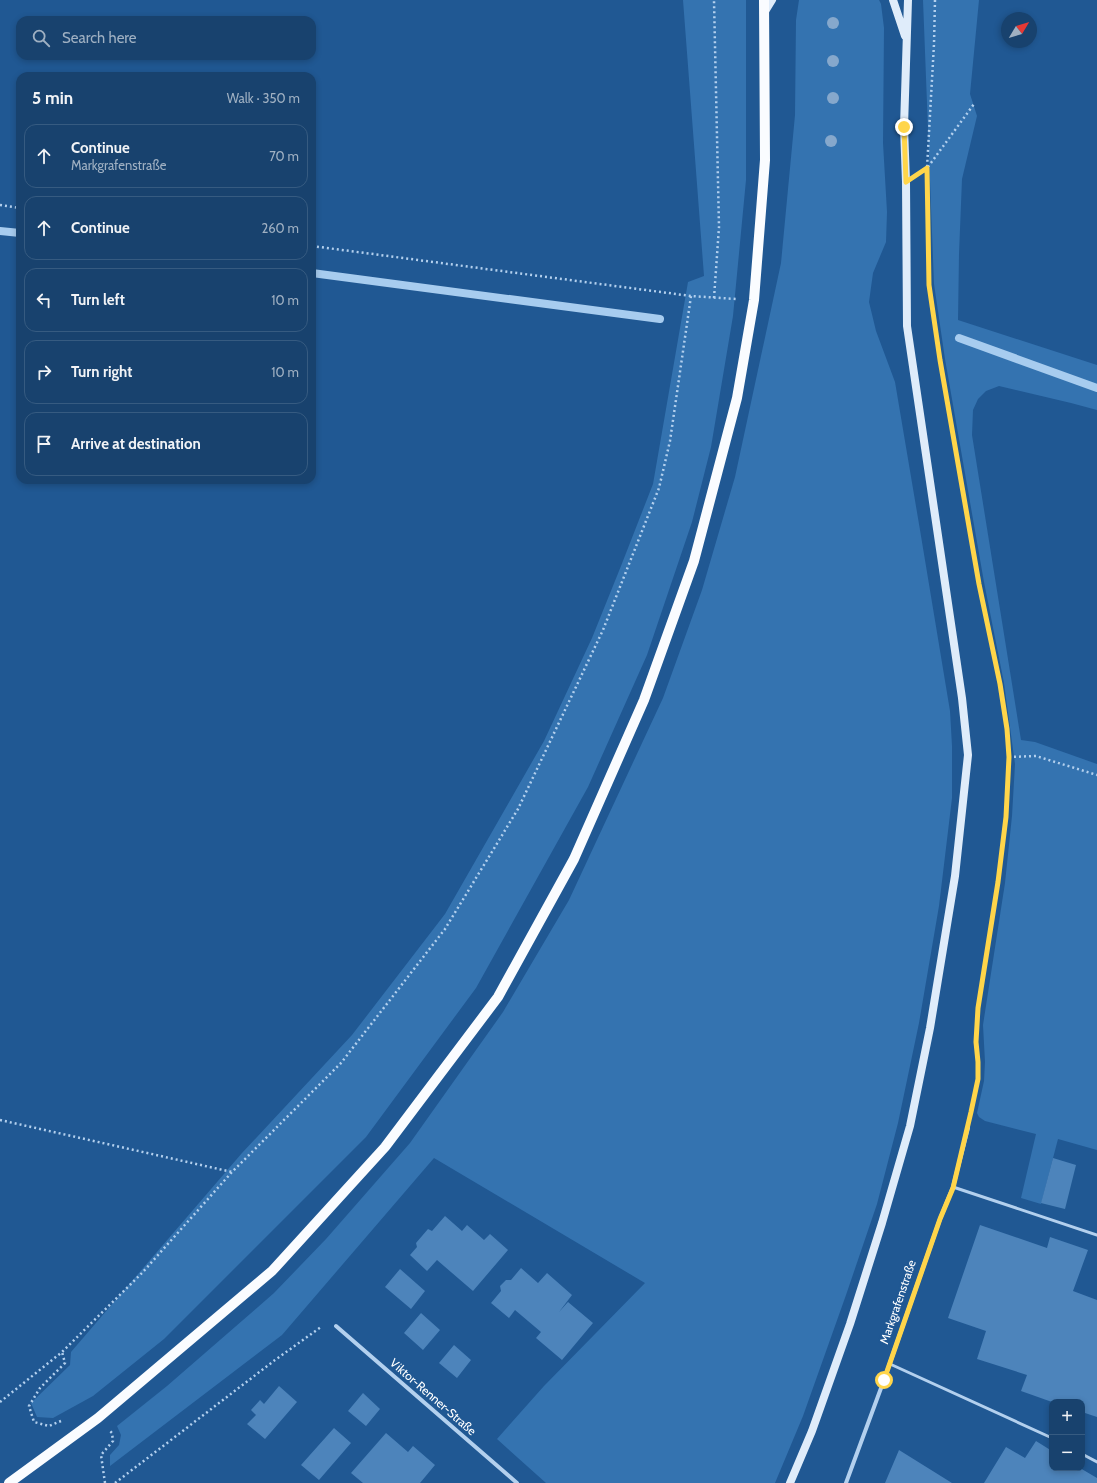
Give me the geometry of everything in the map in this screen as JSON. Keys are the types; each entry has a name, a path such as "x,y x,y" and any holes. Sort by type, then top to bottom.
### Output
{"main road":[{"path":"9,1483 98,1418 272,1271 385,1147 498,997 574,859 644,700 694,561 737,398 754,300 765,160 764,0"}],"street":[{"path":"764,12 772,0"},
{"path":"893,0 907,43"},
{"path":"790,1483 812,1431 850,1324 882,1223 910,1126 930,1028 955,876 968,755 961,690 907,326 904,127 908,0"},
{"name":"Markgrafenstraße","path":"846,1483 953,1188 968,1128"},
{"name":"Viktor-Renner-Straße","path":"336,1326 517,1483"}],"lane":[{"path":"953,1188 1097,1235"},
{"path":"890,1364 1049,1437"},
{"path":"1085,1456 1097,1462"}],"path":[{"path":"714,0 719,227 714,298"},
{"path":"934,0 927,168 929,285 940,360 976,569 1000,684 1007,729 1009,757 1006,817 998,882 978,1008 976,1042 978,1079 968,1128"},
{"path":"906,182 927,168 974,104"},
{"path":"0,205 16,207"},
{"path":"316,247 691,296 754,300"},
{"path":"0,1402 62,1352 136,1279 232,1172 341,1063 444,930 518,809 603,630 659,488 670,442 691,296"},
{"path":"1009,757 1036,756 1097,775"},
{"path":"0,1120 232,1172"},
{"path":"115,1483 275,1360 326,1324 336,1326"}],"shaded area":[{"path":"683,0 746,0 746,180 733,316 711,447 692,522 647,655 588,787 476,988 366,1137 164,1339 93,1396 53,1418 37,1417 31,1403 70,1365 71,1352 242,1153 352,1035 445,914 544,741 592,638 653,484 688,282 704,276"},
{"path":"799,0 879,0 881,4 884,28 883,143 887,212 886,242 873,273 869,302 876,331 895,382 920,530 950,711 952,798 939,906 919,1023 898,1123 877,1204 846,1295 803,1416 775,1483 546,1483 497,1439 544,1386 645,1283 434,1158 282,1335 110,1466 110,1455 119,1445 121,1435 117,1426 167,1386 274,1293 326,1239 410,1143 503,1012 569,900 663,698 702,590 735,477 781,263 795,115 796,20"},
{"path":"923,0 979,0 970,94 977,116 962,179 958,320 1097,365 1097,410 999,386 986,391 978,399 973,410 972,435 1021,740 1035,742 1097,764 1097,1150 1058,1139 1041,1204 1021,1198 1036,1134 985,1121 979,1117 977,1113 984,1081 985,1062 983,1025 1005,883 1012,816 1015,764 1004,683 984,582 945,359 934,284"}],"building":[{"path":"1053,1158 1076,1165 1065,1209 1041,1203"},
{"path":"445,1216 462,1231 467,1225 484,1240 490,1234 508,1250 473,1291 437,1260 427,1271 410,1255 417,1247 416,1243 428,1229 432,1231"},
{"path":"980,1225 1047,1248 1050,1237 1088,1250 1073,1291 1097,1300 1097,1417 1085,1413 1085,1399 1049,1399 1049,1401 1021,1391 1027,1375 977,1359 986,1331 948,1318"},
{"path":"521,1268 538,1283 547,1273 572,1295 559,1312 568,1302 593,1323 562,1360 536,1338 541,1332 515,1310 509,1318 491,1303 501,1291 500,1286 506,1280 511,1280"},
{"path":"400,1269 425,1291 411,1309 385,1287"},
{"path":"421,1313 440,1330 423,1350 404,1333"},
{"path":"454,1345 471,1360 457,1378 439,1363"},
{"path":"279,1386 297,1402 265,1439 247,1424 256,1415 251,1410 260,1400 264,1404"},
{"path":"363,1393 380,1409 366,1426 348,1411"},
{"path":"334,1428 351,1443 319,1480 301,1465"},
{"path":"386,1433 408,1452 413,1446 435,1465 420,1483 363,1483 351,1473"},
{"path":"1036,1441 1049,1449 1049,1471 1085,1471 1097,1478 1097,1483 984,1483 1006,1447 1025,1458"},
{"path":"899,1450 952,1483 885,1483"}],"waterway":[{"path":"0,231 16,233"},
{"path":"316,274 660,319"},
{"path":"959,338 1097,388"}],"route":[{"path":"884,1380 940,1219 953,1188 978,1079 976,1042 978,1008 998,882 1006,817 1009,757 1007,729 1000,684 979,584 934,322 929,285 927,248 927,168 906,182 904,127"}]}
